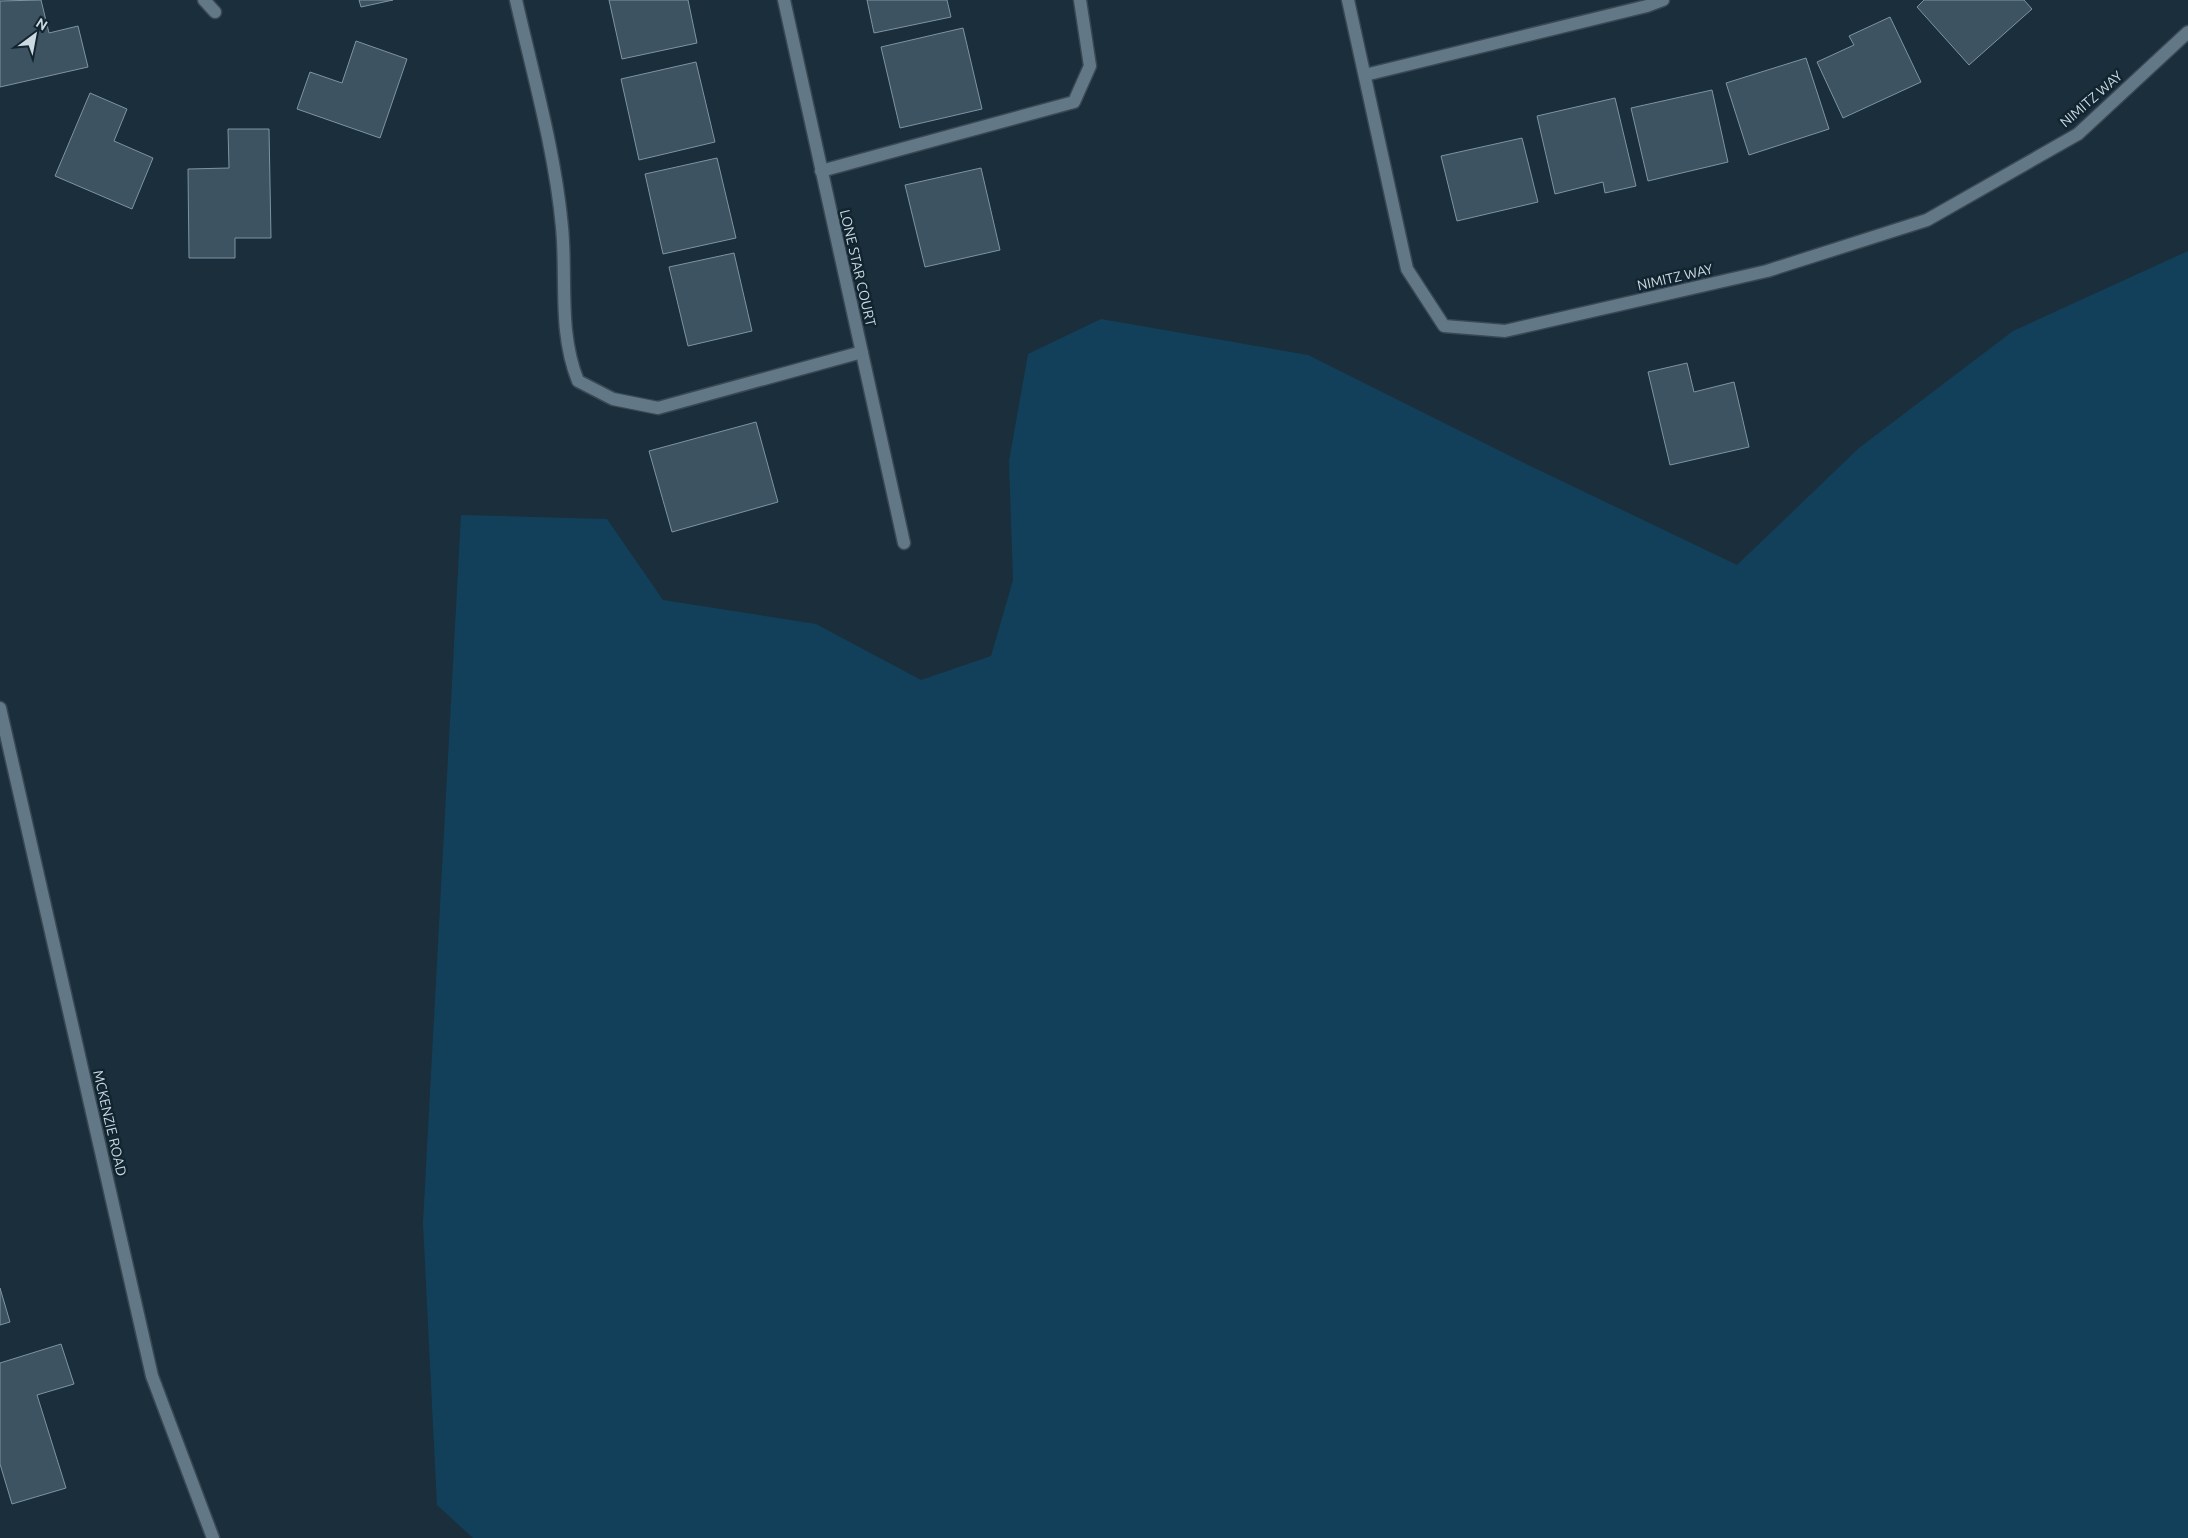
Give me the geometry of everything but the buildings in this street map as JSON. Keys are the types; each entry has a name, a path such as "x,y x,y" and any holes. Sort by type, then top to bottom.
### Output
{"street":[{"path":"204,0 215,12"},
{"path":"516,0 549,150 562,228 563,303 570,361 578,381 613,399 658,408 862,352"},
{"name":"LONE STAR COURT","path":"784,0 904,542"},
{"path":"821,170 1074,102 1090,66 1080,0"},
{"name":"NIMITZ WAY","path":"1348,0 1407,269 1444,326 1504,331 1767,271 1927,220 2078,134 2188,32"},
{"path":"1365,75 1638,9 1663,0"},
{"name":"MCKENZIE ROAD","path":"0,708 152,1376 212,1538"}],"shaded area":[{"path":"2188,251 2188,1538 473,1538 437,1505 423,1223 461,515 607,519 663,600 816,624 921,680 991,656 1013,580 1009,461 1028,354 1101,319 1308,355 1518,460 1737,565 1859,448 2013,331"}]}
